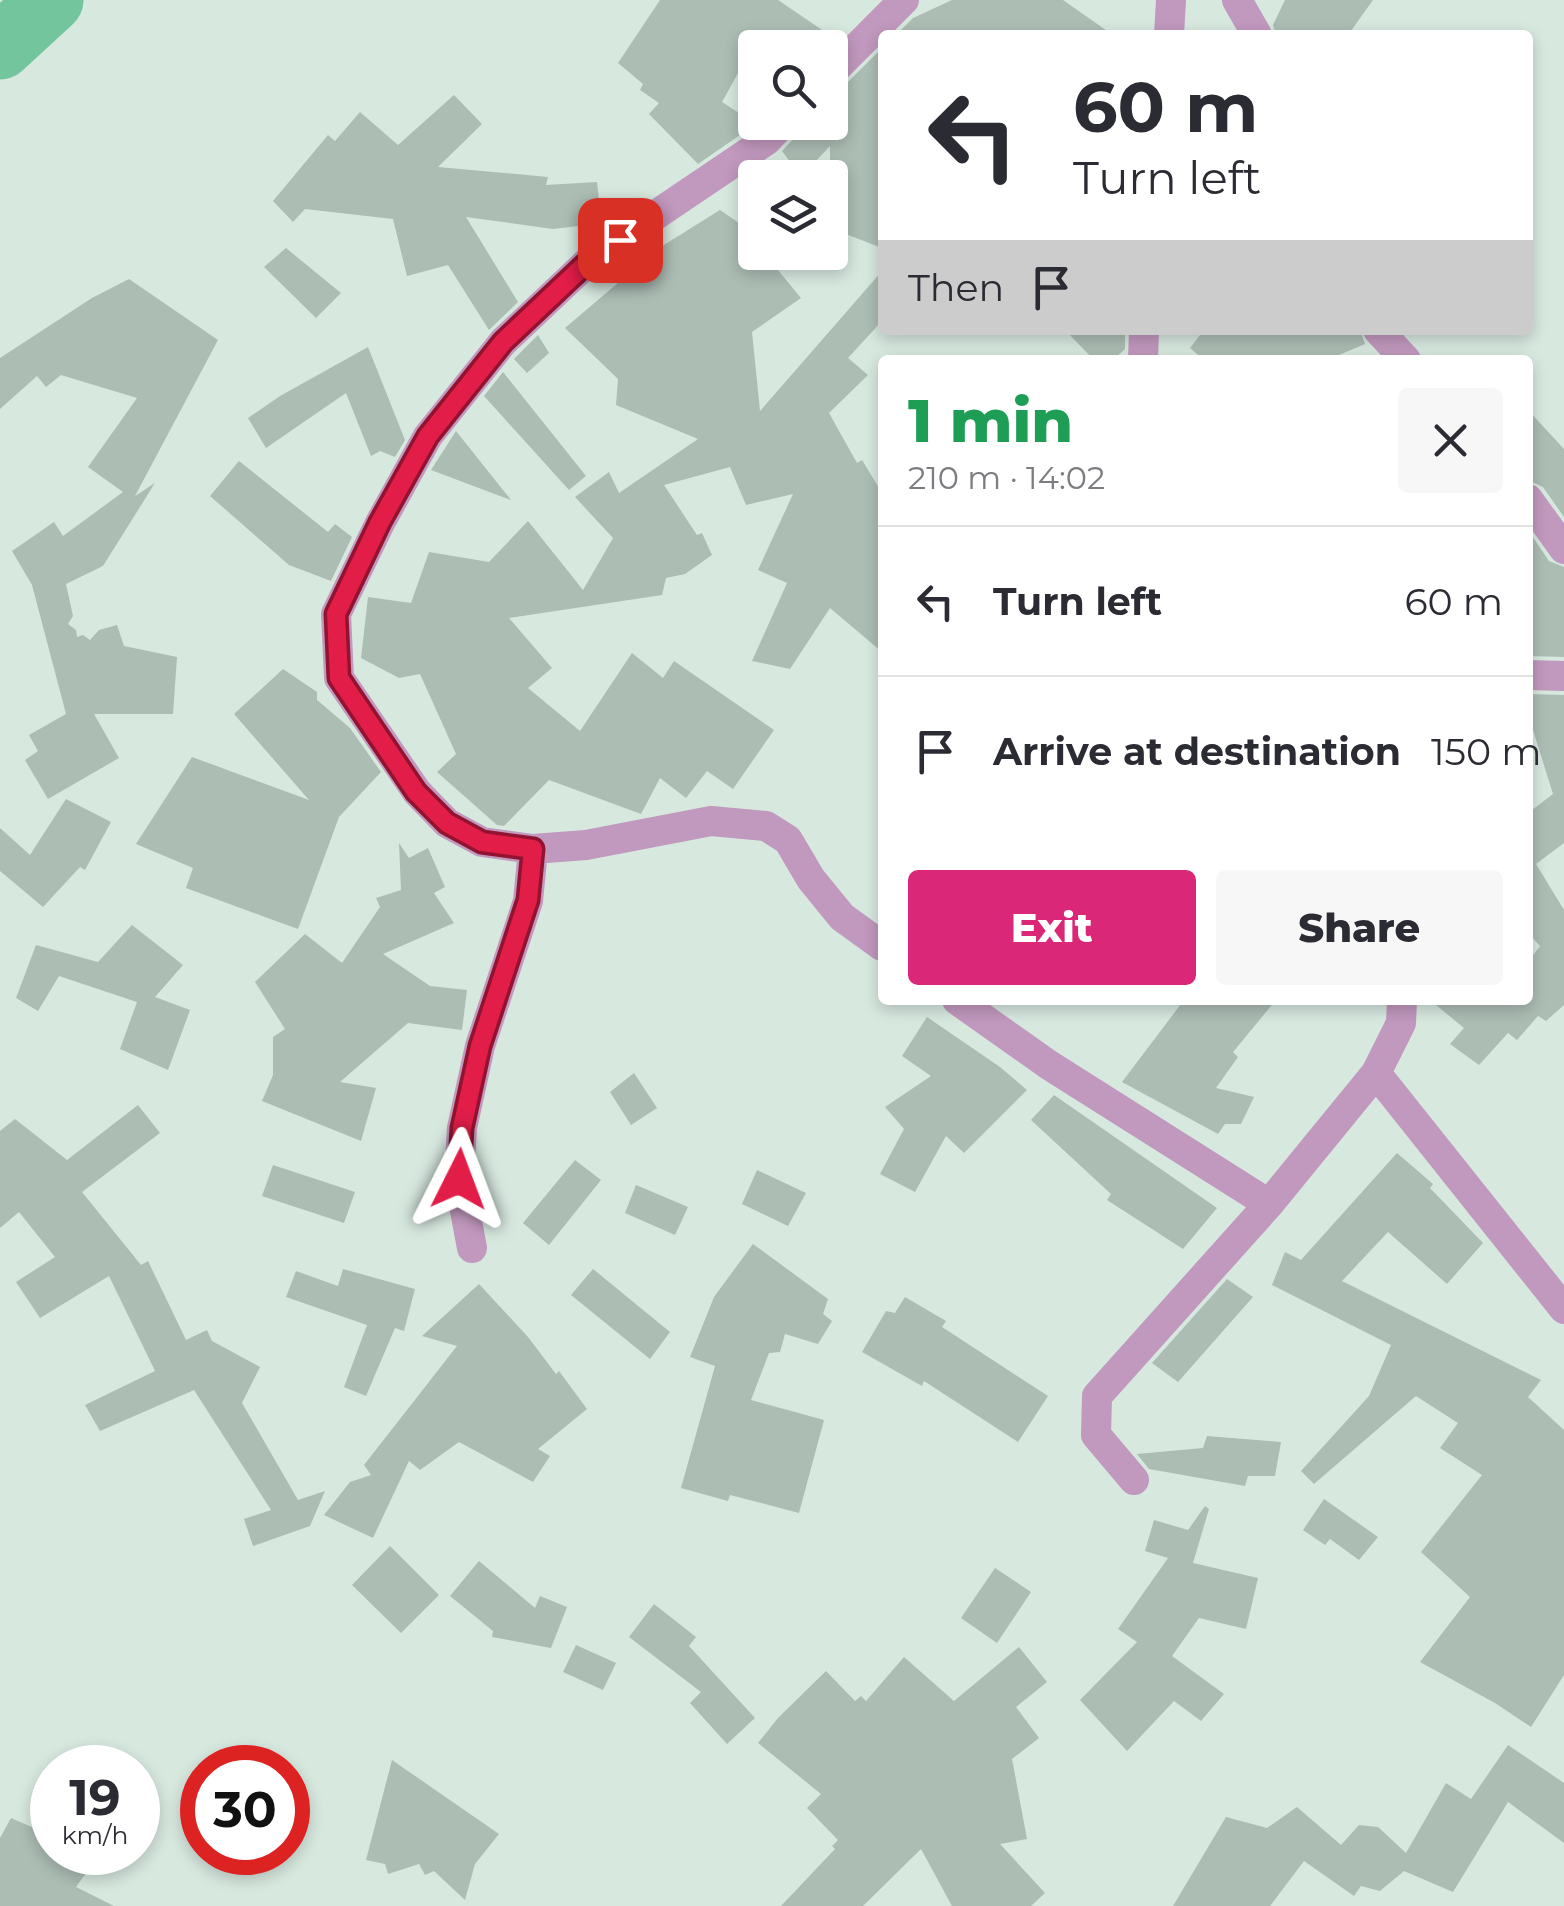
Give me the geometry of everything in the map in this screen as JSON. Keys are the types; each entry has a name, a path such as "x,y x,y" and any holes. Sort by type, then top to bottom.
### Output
{"street":[{"path":"848,56 904,0"},
{"path":"1169,30 1171,0"},
{"path":"1237,0 1254,30"},
{"path":"767,140 592,258 503,342 428,436 380,522 336,614 339,678 416,792 447,823 482,842 533,849 586,845 710,821 766,826 788,840 810,879 842,916 878,943"},
{"path":"1383,335 1401,355"},
{"path":"1533,505 1564,549"},
{"path":"1533,675 1564,676"},
{"path":"472,1248 459,1179 462,1128 480,1046 528,900 533,849"},
{"path":"964,1005 1049,1064 1269,1204"},
{"path":"1134,1480 1096,1435 1097,1396 1269,1204 1376,1072 1402,1023 1402,1005"},
{"path":"1376,1072 1564,1309"}],"building":[{"path":"660,0 778,0 822,30 738,30 738,73 722,102 738,112 738,136 698,164 649,114 659,103 640,90 643,84 618,63"},
{"path":"952,0 1063,0 1106,30 901,30 913,18"},
{"path":"1285,0 1373,0 1352,30 1274,30 1273,25"},
{"path":"878,52 878,246 848,235 848,160 830,160 830,146 817,160 789,160 782,151 792,140 848,140 848,82"},
{"path":"454,95 482,124 438,167 548,177 546,185 597,182 601,218 578,218 578,226 553,229 466,217 518,302 489,330 448,265 407,276 393,219 305,209 293,222 273,201 328,135 335,141 360,112 398,145"},
{"path":"720,210 738,222 738,270 778,270 801,298 752,332 760,411 878,276 878,325 848,358 868,375 829,413 857,463 862,460 878,486 878,649 830,608 790,669 752,661 787,583 758,570 793,494 746,505 730,467 664,485 697,535 702,533 712,555 685,574 666,578 662,595 509,618 552,668 528,688 580,731 632,653 663,678 674,661 774,730 733,789 707,771 686,798 660,778 641,814 549,780 504,826 497,825 437,772 456,754 420,674 399,678 361,658 368,597 411,603 429,552 489,562 528,521 583,590 613,538 575,497 609,472 619,493 698,439 616,405 618,379 565,328 659,248"},
{"path":"286,248 341,293 316,318 264,267"},
{"path":"129,279 218,340 135,496 155,483 103,566 66,584 73,616 68,624 76,630 77,637 83,635 90,640 99,630 117,625 124,646 177,657 173,714 94,714 119,758 48,799 25,760 38,751 29,735 66,714 32,585 12,551 54,522 63,536 123,492 88,467 137,398 61,375 46,387 37,376 0,409 0,358 92,298"},
{"path":"538,335 549,353 527,373 514,359"},
{"path":"1070,335 1125,335 1125,349 1118,355 1089,355"},
{"path":"1200,335 1362,335 1365,344 1339,355 1198,355 1190,348"},
{"path":"368,347 405,440 395,457 380,451 371,456 346,393 266,448 248,418"},
{"path":"503,372 586,476 569,490 484,396"},
{"path":"1533,415 1564,449 1564,517 1543,487 1533,482"},
{"path":"456,431 511,500 431,470"},
{"path":"239,461 328,532 335,524 352,537 331,581 289,565 210,496"},
{"path":"1533,537 1549,561 1564,567 1564,657 1533,656"},
{"path":"283,669 317,692 317,700 350,728 381,772 339,817 298,929 186,888 193,868 136,844 192,757 309,800 234,714"},
{"path":"1533,694 1564,695 1564,843 1536,864 1564,910 1564,1005 1546,1021 1538,1016 1517,1040 1508,1033 1479,1065 1450,1044 1464,1028 1436,1005 1533,1005 1533,955 1540,946 1533,938 1533,809 1553,794 1533,730"},
{"path":"66,799 111,822 85,870 80,867 43,907 0,871 0,828 30,855"},
{"path":"399,843 409,858 428,848 445,887 434,893 454,923 383,954 430,986 467,990 462,1030 408,1023 340,1082 376,1088 361,1141 262,1101 273,1075 273,1037 285,1029 255,982 305,934 342,963 380,907 376,898 401,890"},
{"path":"132,925 183,965 155,997 190,1010 168,1070 120,1049 137,1002 59,976 38,1011 16,998 36,945 98,962"},
{"path":"1180,1005 1272,1005 1233,1052 1238,1057 1216,1088 1254,1097 1241,1124 1225,1124 1218,1134 1122,1082"},
{"path":"927,1017 1027,1090 964,1153 946,1136 915,1192 880,1174 904,1129 885,1107 931,1076 902,1056"},
{"path":"634,1073 657,1108 631,1125 610,1092"},
{"path":"1054,1095 1217,1208 1183,1249 1107,1200 1111,1194 1031,1120"},
{"path":"138,1105 160,1133 82,1192 141,1265 148,1261 186,1340 207,1330 212,1341 260,1367 242,1403 298,1500 325,1491 310,1526 253,1546 244,1519 271,1510 194,1390 100,1431 85,1405 155,1371 109,1276 40,1318 16,1282 55,1257 19,1212 0,1228 0,1131 15,1119 67,1160"},
{"path":"1397,1153 1433,1184 1430,1188 1483,1243 1447,1284 1388,1232 1342,1281 1541,1380 1528,1397 1564,1430 1564,1675 1531,1727 1420,1662 1470,1597 1421,1552 1482,1475 1440,1448 1458,1423 1416,1396 1314,1484 1301,1471 1369,1396 1391,1345 1272,1285 1285,1252 1301,1260"},
{"path":"575,1160 601,1180 549,1245 523,1223"},
{"path":"273,1165 355,1192 344,1223 262,1196"},
{"path":"757,1170 806,1193 788,1226 742,1204"},
{"path":"636,1185 688,1207 675,1235 625,1213"},
{"path":"753,1244 828,1299 823,1314 832,1321 818,1344 785,1334 780,1352 769,1353 751,1400 824,1420 799,1513 730,1495 728,1501 681,1488 715,1366 690,1357 714,1297"},
{"path":"343,1269 415,1289 404,1331 395,1328 366,1396 344,1387 367,1325 286,1297 296,1271 338,1286"},
{"path":"593,1269 670,1332 650,1359 571,1295"},
{"path":"1227,1279 1253,1297 1178,1382 1152,1363"},
{"path":"479,1284 556,1374 559,1371 587,1409 538,1449 550,1456 533,1482 459,1442 420,1470 409,1461 373,1538 324,1515 350,1482 371,1475 364,1465 457,1346 422,1336"},
{"path":"905,1297 946,1321 942,1327 1048,1396 1018,1442 924,1381 922,1386 862,1352 886,1311 895,1313"},
{"path":"1207,1436 1281,1442 1275,1476 1248,1476 1245,1486 1149,1469 1137,1454 1203,1448"},
{"path":"1324,1499 1378,1537 1359,1560 1330,1539 1325,1545 1303,1530"},
{"path":"1205,1506 1209,1509 1193,1563 1258,1578 1246,1629 1199,1618 1172,1656 1224,1694 1201,1721 1174,1701 1127,1751 1080,1700 1137,1642 1118,1629 1168,1558 1145,1551 1154,1520 1188,1530"},
{"path":"390,1546 439,1595 401,1633 352,1585"},
{"path":"479,1561 535,1608 540,1596 567,1607 551,1648 492,1637 493,1631 450,1596"},
{"path":"995,1568 1031,1592 997,1643 961,1618"},
{"path":"654,1604 696,1637 689,1646 755,1718 727,1744 690,1703 701,1692 629,1637"},
{"path":"576,1645 616,1663 603,1690 563,1672"},
{"path":"1019,1647 1047,1682 1016,1707 1039,1738 1012,1759 1027,1839 1000,1844 1045,1893 1031,1906 952,1906 921,1849 863,1906 781,1906 835,1849 832,1846 838,1840 807,1808 821,1794 758,1743 778,1718 826,1671 855,1701 861,1696 866,1701 904,1657 954,1701"},
{"path":"1508,1745 1564,1783 1564,1843 1508,1802 1453,1892 1404,1871 1380,1891 1361,1886 1354,1896 1304,1861 1270,1906 1173,1906 1226,1817 1267,1828 1297,1807 1341,1845 1359,1825 1378,1827 1406,1853 1446,1783 1471,1799"},
{"path":"392,1760 499,1834 475,1864 465,1900 434,1871 425,1875 419,1864 388,1874 385,1864 366,1860"},
{"path":"11,1818 30,1826 30,1875 85,1875 76,1887 114,1906 0,1906 0,1838"}],"waterway":[{"path":"0,47 51,0"}],"route":[{"path":"459,1179 462,1128 480,1046 528,900 533,849 482,842 447,823 416,792 339,678 336,614 380,522 428,436 503,342 592,258 620,240"}]}
